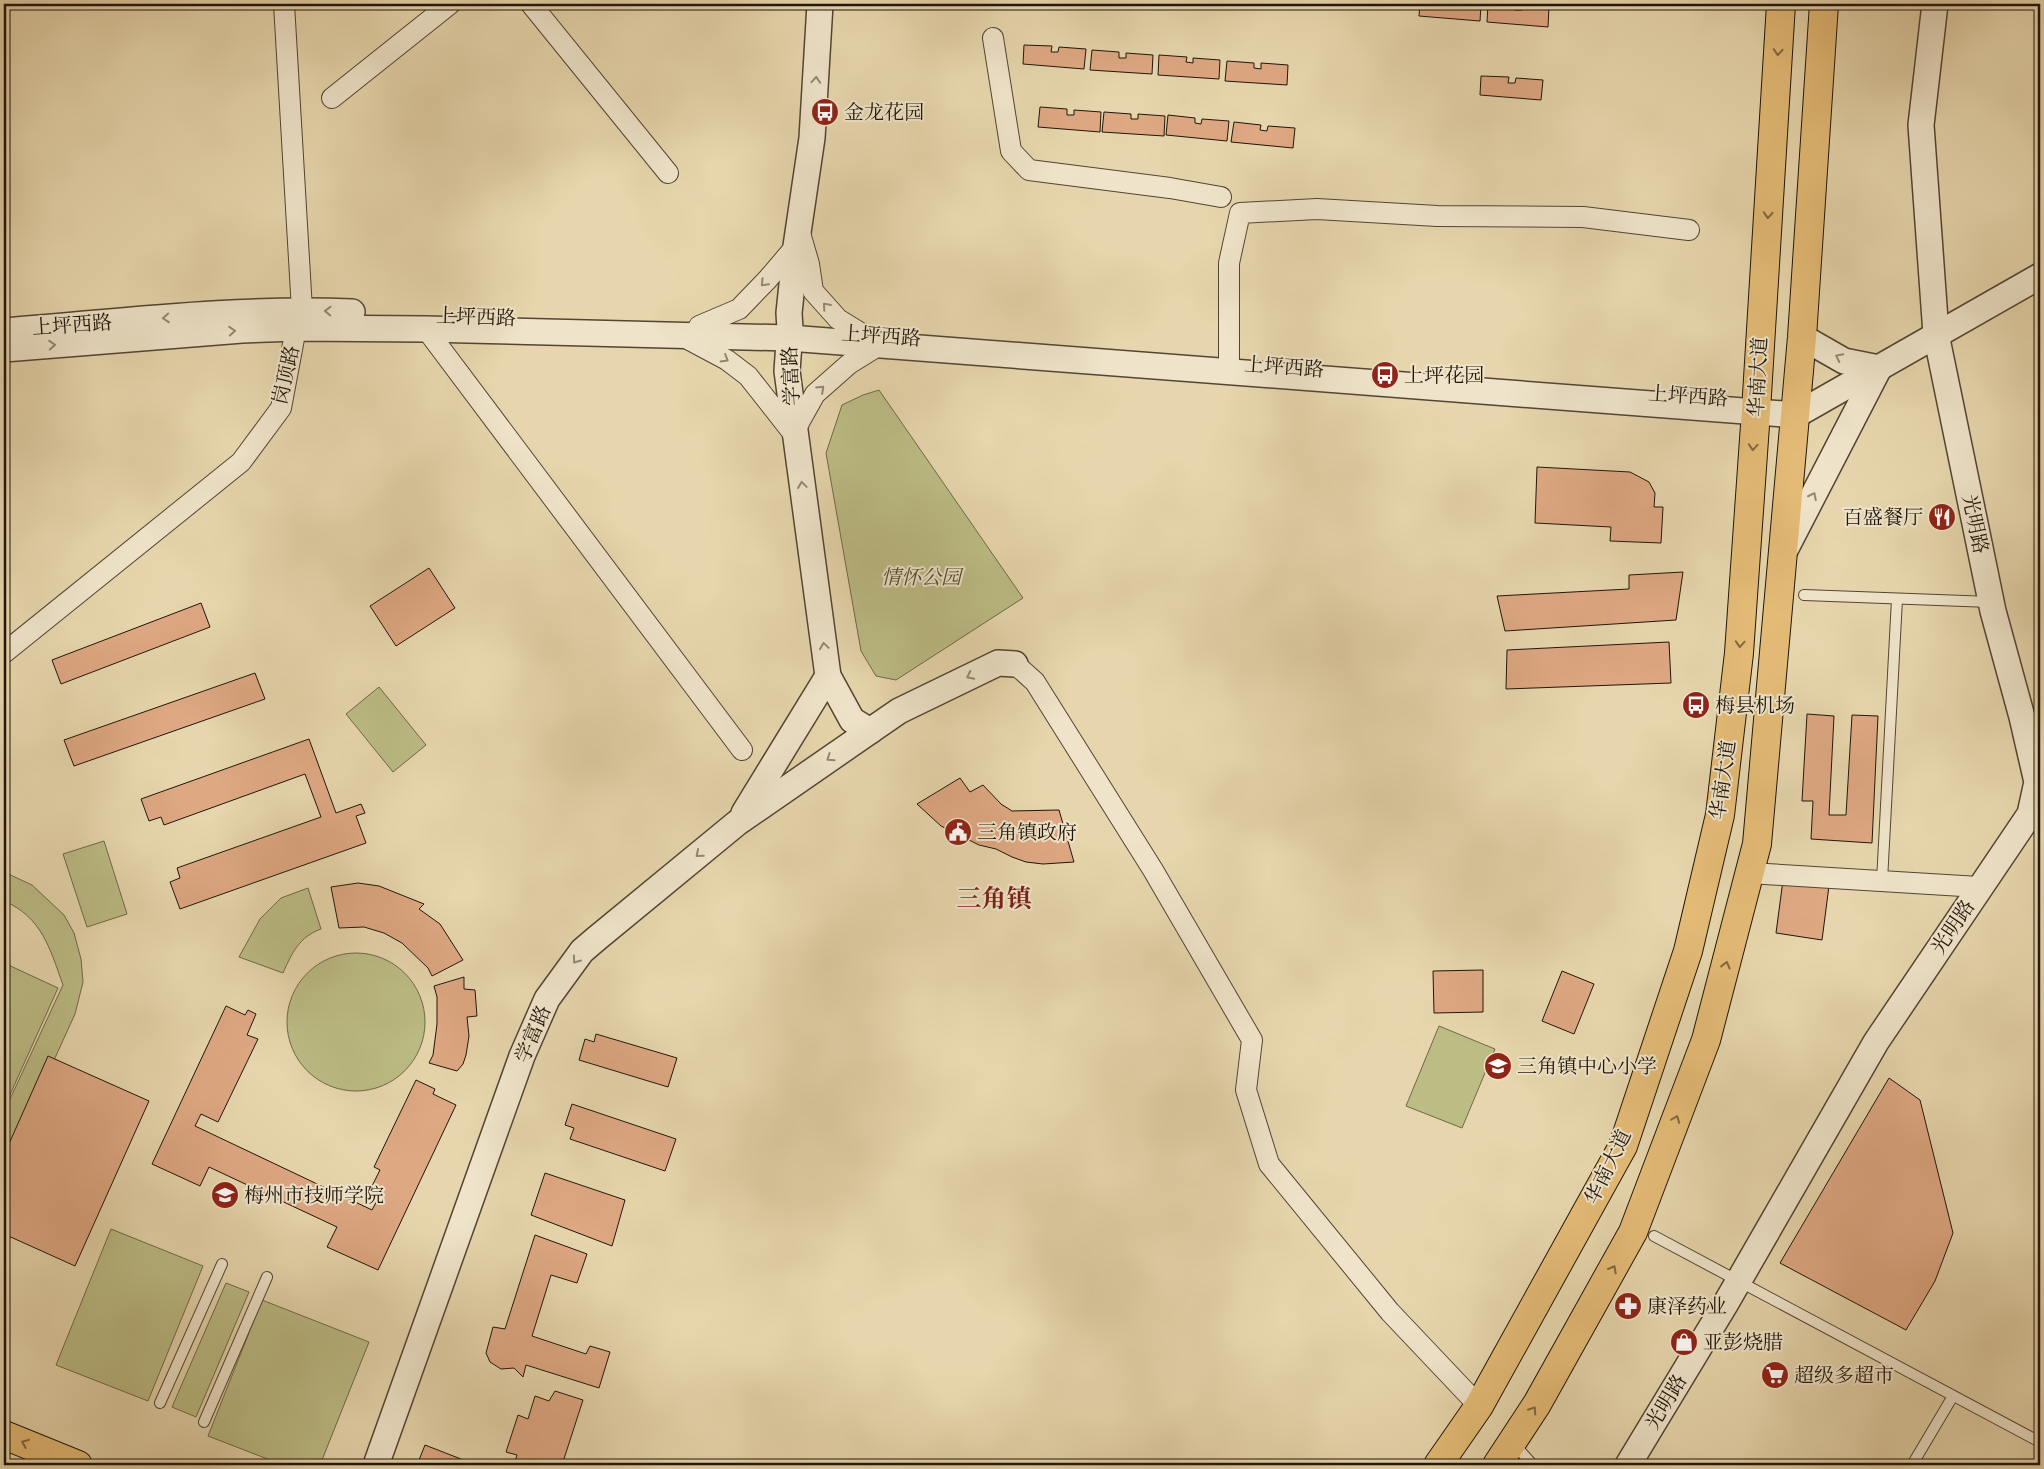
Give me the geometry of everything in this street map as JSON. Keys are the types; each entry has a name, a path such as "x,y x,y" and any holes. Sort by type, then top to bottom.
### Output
{"main road":[{"name":"华南大道","path":"1438,1465 1479,1406 1623,1146 1688,951 1720,815 1739,653 1781,4"},
{"name":"华南大道","path":"1496,1465 1537,1404 1633,1232 1706,1040 1757,844 1796,415 1824,4"},
{"path":"1742,608 1778,612"},
{"path":"4,1435 78,1465"}],"street":[{"name":"岗顶路","path":"4,653 241,462 281,408 299,319 284,4"},
{"path":"332,98 450,4"},
{"path":"530,4 668,173"},
{"name":"学富路","path":"804,4 784,334 787,371 828,676 852,720 870,731"},
{"name":"学富路","path":"784,334 789,313 812,138 820,4"},
{"name":"光明路","path":"1628,1465 1739,1281 1876,1042 2030,814 2037,782 2022,717 1991,602 1936,334 1921,125 1935,4"},
{"path":"993,38 1010,151 1030,170 1170,188 1221,197"},
{"path":"1229,362 1229,263 1240,213 1317,209 1437,216 1583,217 1689,230"},
{"path":"798,240 809,264 813,291 838,320 871,340 849,364 815,394 795,433 748,376 690,331 739,309 767,280 798,240"},
{"path":"1756,406 1796,415 2040,276"},
{"name":"上坪西路","path":"4,331 242,312 299,319 426,329 690,331"},
{"name":"上坪西路","path":"4,348 242,330 299,319 784,334 1756,406"},
{"path":"426,329 742,750"},
{"path":"1802,337 1844,361 1879,368"},
{"name":"上坪西路","path":"871,340 1229,362 1756,406"},
{"path":"1782,555 1879,368"},
{"name":"学富路","path":"376,1465 522,1056 546,999 582,951 737,823 900,711 998,663 1015,664"},
{"path":"1015,664 1035,682 1153,870 1252,1040 1246,1090 1269,1164 1390,1312 1479,1406"},
{"path":"737,823 828,676"},
{"path":"1749,873 1980,887"}],"lane":[{"path":"1804,594 1991,602"},
{"path":"1882,881 1897,599"},
{"path":"1654,1236 2040,1442"},
{"path":"160,1403 222,1264"},
{"path":"204,1422 267,1277"},
{"path":"1912,1465 1953,1396"},
{"path":"1512,1442 1533,1465"}],"green space":[{"name":"情怀公园","path":"879,390 1023,598 896,680 876,676 861,651 826,453 842,405"},
{"path":"379,687 426,745 393,772 346,714"},
{"path":"104,841 127,914 87,927 63,854"},
{"path":"4,872 32,885 64,915 74,933 81,959 83,982 75,1014 4,1170 4,1112 63,985 49,947 36,925 17,908 4,901"},
{"path":"308,888 321,929 307,936 297,946 283,973 239,957 260,919 281,898"},
{"path":"356,953 382,958 405,973 420,996 425,1022 420,1048 405,1071 382,1086 356,1091 330,1086 307,1071 292,1048 287,1022 292,996 307,973 330,958"},
{"path":"4,963 58,988 4,1108"},
{"path":"1439,1026 1495,1049 1462,1128 1406,1106"},
{"path":"111,1229 203,1266 148,1401 56,1365"},
{"path":"226,1283 249,1292 196,1417 172,1407"},
{"path":"262,1300 369,1342 320,1465 283,1465 208,1436"}],"building":[{"path":"1420,4 1481,4 1480,21 1419,16"},
{"path":"1488,4 1515,4 1515,10 1522,10 1522,5 1549,7 1548,27 1487,22"},
{"path":"1024,45 1052,46 1051,52 1058,52 1059,47 1086,49 1084,69 1023,64"},
{"path":"1092,50 1119,52 1119,58 1126,58 1126,53 1153,55 1152,74 1090,70"},
{"path":"1159,55 1187,57 1186,62 1193,63 1193,58 1220,60 1219,79 1158,75"},
{"path":"1227,61 1254,63 1254,68 1261,69 1261,63 1288,65 1287,85 1225,81"},
{"path":"1481,76 1509,77 1508,83 1515,83 1516,78 1543,80 1541,100 1480,95"},
{"path":"1040,107 1067,109 1067,115 1074,115 1074,110 1101,112 1100,132 1038,127"},
{"path":"1104,112 1131,114 1131,119 1138,119 1138,114 1165,116 1164,136 1102,132"},
{"path":"1168,115 1195,118 1195,123 1201,124 1202,119 1229,121 1227,141 1166,135"},
{"path":"1234,122 1261,125 1260,130 1267,131 1268,126 1295,128 1293,148 1231,142"},
{"path":"1537,467 1630,472 1649,482 1655,493 1654,507 1663,507 1661,543 1610,541 1611,527 1535,523"},
{"path":"429,568 455,608 396,646 370,606"},
{"path":"1683,572 1676,620 1505,631 1497,596 1629,589 1629,575"},
{"path":"201,603 210,627 61,684 52,660"},
{"path":"1669,642 1671,683 1506,689 1507,650"},
{"path":"255,673 265,699 74,766 64,740"},
{"path":"1807,714 1834,716 1829,815 1846,815 1852,715 1878,716 1872,843 1811,839 1813,801 1802,801"},
{"path":"309,739 336,813 361,804 365,813 356,816 366,843 180,909 170,882 180,878 177,868 321,817 305,774 164,825 161,817 149,821 141,799"},
{"path":"960,778 970,792 983,785 1001,804 1012,811 1059,810 1074,862 1043,864 1026,862 996,849 979,845 941,826 917,804"},
{"path":"1783,880 1829,886 1822,940 1776,933"},
{"path":"358,883 379,886 424,904 419,909 440,924 463,960 432,976 428,968 402,943 384,933 364,927 339,928 331,887"},
{"path":"1483,970 1483,1012 1434,1013 1433,971"},
{"path":"1562,971 1594,984 1574,1034 1542,1021"},
{"path":"464,977 464,989 475,990 477,1016 467,1017 469,1036 466,1055 463,1064 457,1071 429,1063 433,1055 437,1024 437,997 434,986"},
{"path":"226,1006 245,1015 248,1010 256,1014 247,1035 258,1039 218,1122 201,1114 195,1126 372,1210 380,1195 370,1190 380,1170 374,1167 416,1080 435,1089 433,1094 456,1105 378,1270 327,1247 337,1227 209,1167 200,1186 152,1164"},
{"path":"596,1034 677,1058 668,1087 579,1060 585,1039 594,1042"},
{"path":"48,1056 149,1101 75,1266 4,1234 4,1155"},
{"path":"1889,1078 1920,1100 1953,1233 1935,1281 1906,1330 1780,1263"},
{"path":"572,1104 676,1139 665,1171 570,1139 574,1128 565,1125"},
{"path":"545,1173 625,1200 612,1246 531,1215"},
{"path":"535,1235 587,1254 577,1283 551,1275 532,1336 586,1354 590,1346 610,1352 599,1388 526,1365 523,1377 514,1368 501,1369 490,1362 486,1353 493,1327 505,1329"},
{"path":"555,1391 583,1400 562,1465 514,1465 517,1455 506,1452 518,1415 528,1419 535,1396 549,1401"},
{"path":"425,1445 461,1459 458,1465 417,1465"}],"place":[{"name":"金龙花园","path":"825,112"},
{"name":"上坪花园","path":"1385,375"},
{"name":"百盛餐厅","path":"1942,517"},
{"name":"梅县机场","path":"1696,705"},
{"name":"三角镇政府","path":"958,832"},
{"name":"三角镇中心小学","path":"1498,1066"},
{"name":"梅州市技师学院","path":"225,1195"},
{"name":"康泽药业","path":"1628,1306"},
{"name":"亚彭烧腊","path":"1684,1342"},
{"name":"超级多超市","path":"1775,1375"}],"district":[{"name":"三角镇","path":"994,899"}]}
